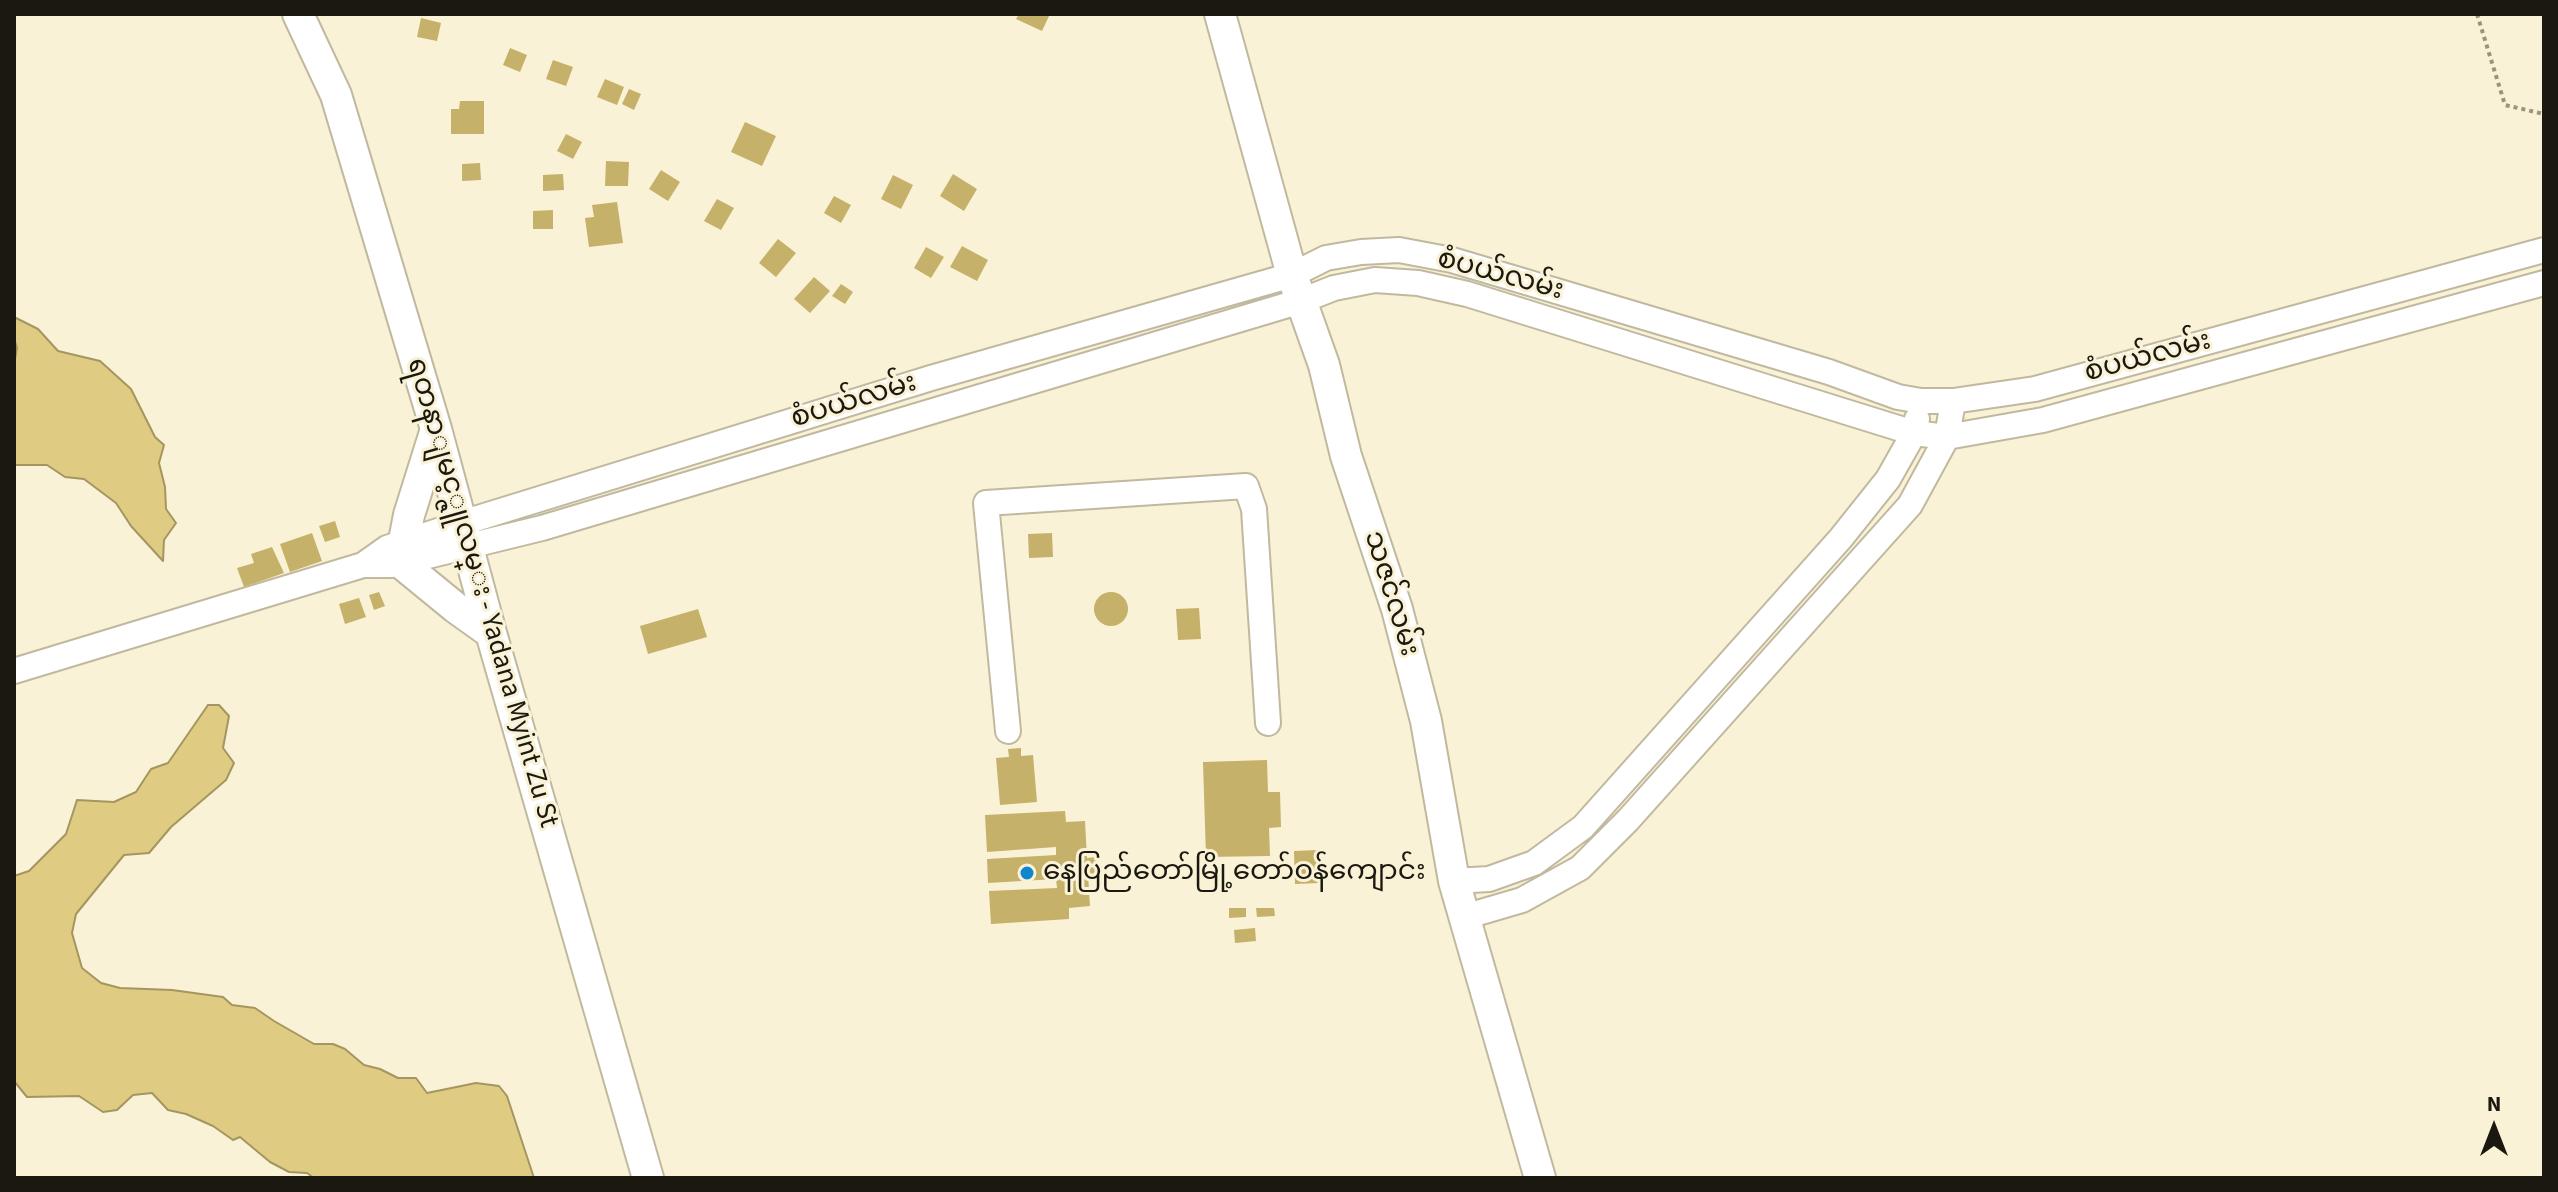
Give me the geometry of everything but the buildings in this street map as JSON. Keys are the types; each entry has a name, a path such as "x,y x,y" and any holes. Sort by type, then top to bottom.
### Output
{"main road":[{"name":"ရတနာျမင့္ဇူလမ္း - Yadana Myint Zu St","path":"298,14 336,95 436,429 491,633 648,1178"},
{"name":"သဇင်လမ်း","path":"1220,14 1297,288 1324,365 1346,456 1397,609 1426,721 1454,881 1540,1178"},
{"path":"436,429 409,515 403,552 456,608 491,633"}],"street":[{"name":"စံပယ်လမ်း","path":"1297,288 1326,258 1399,250 1452,260 1829,372 1898,397 1953,401 2035,389 2544,250"},
{"name":"စံပယ်လမ်း","path":"14,671 465,535 931,378 1297,288 1334,288 1375,280 1418,283 1467,294 1914,433 1947,437 2043,420 2544,283"},
{"path":"1454,881 1489,879 1534,863 1583,827 1841,538 1888,479 1914,433 1921,401"},
{"path":"1464,917 1522,900 1580,868 1666,778 1910,505 1947,437 1953,401"},
{"path":"1008,731 986,503 1246,486 1254,509 1268,723"}],"path":[{"path":"2477,14 2505,105 2544,114"}],"shaded area":[{"path":"14,317 38,329 58,351 100,361 131,389 155,437 164,445 159,463 166,509 176,523 164,540 163,561 131,526 116,503 84,479 65,477 47,465 14,465 14,365 17,348"},
{"path":"208,705 219,705 229,716 223,748 234,763 226,780 171,827 149,853 124,855 76,914 72,933 82,968 101,983 120,988 172,990 223,997 232,1005 255,1008 314,1044 333,1044 345,1049 364,1065 398,1078 416,1078 427,1093 476,1083 499,1086 507,1096 534,1178 314,1178 307,1173 289,1172 270,1162 240,1137 233,1140 213,1126 168,1110 152,1093 133,1095 117,1110 103,1112 79,1096 27,1097 14,1081 14,876 29,871 66,834 77,800 114,802 136,792 151,769 168,763"}],"place":[{"name":"နေပြည်တော်မြို့တော်ဝန်ကျောင်း","path":"1027,873"}]}
